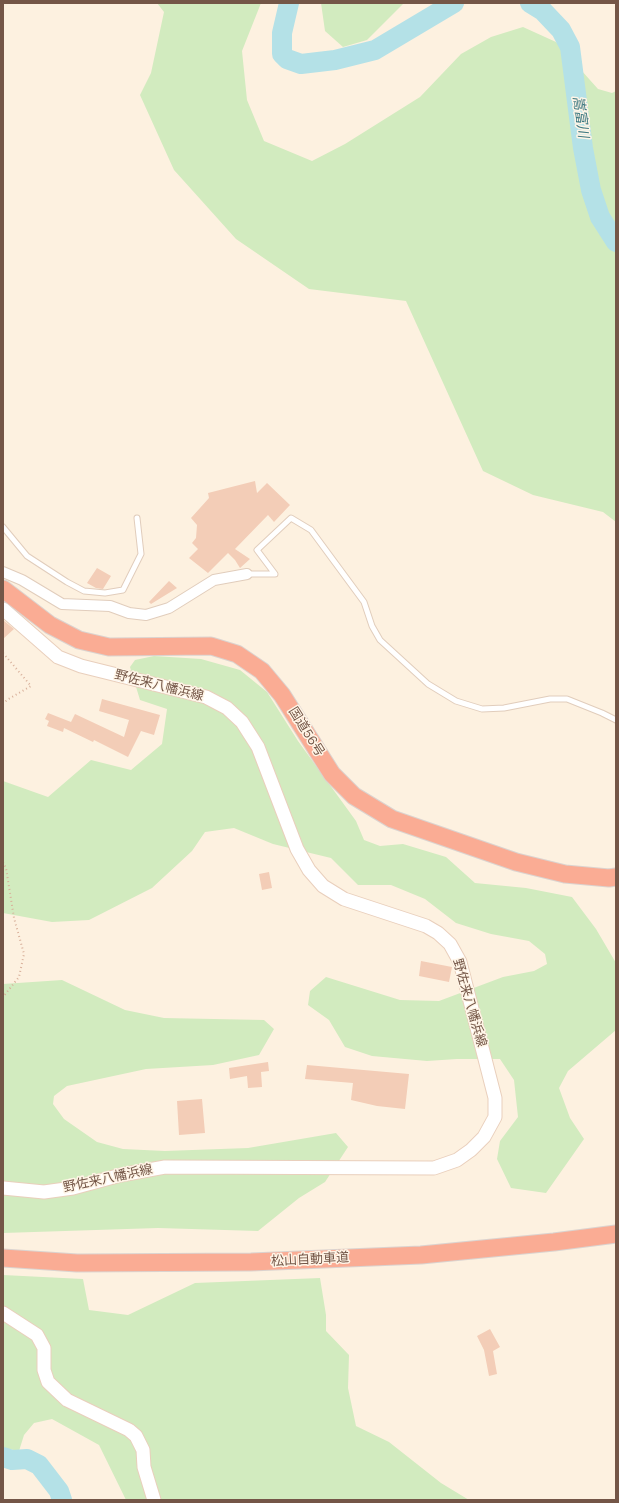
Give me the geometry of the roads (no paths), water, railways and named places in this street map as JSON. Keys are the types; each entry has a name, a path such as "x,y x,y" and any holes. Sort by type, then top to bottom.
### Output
{"highway":[{"name":"国道56号","path":"3,589 50,625 79,640 109,648 211,646 237,654 262,671 282,694 332,774 354,796 392,819 530,865 565,874 609,878 616,877"},
{"name":"松山自動車道","path":"3,1258 77,1263 259,1262 421,1255 616,1234"}],"main road":[{"name":"野佐来八幡浜線","path":"3,609 58,657 81,666 206,697 227,708 242,722 258,747 297,849 309,870 323,886 344,900 426,926 438,933 450,944 460,962 495,1098 495,1117 484,1137 471,1150 457,1160 434,1168 165,1167 121,1174 73,1188 44,1192 3,1188"},
{"path":"3,1313 37,1335 44,1348 44,1370 48,1382 67,1400 129,1430 136,1436 143,1450 144,1467 154,1500"}],"street":[{"path":"3,572 22,580 62,604 110,606 129,613 146,615 169,608 214,580 247,574"}],"lane":[{"path":"3,527 27,556 67,582 84,591 105,593 123,590 141,554 137,518"},
{"path":"247,574 275,574 257,550 292,518 311,530 364,602 372,626 380,640 428,684 456,701 482,709 504,708 550,699 567,700 602,712 616,720"}],"waterway":[{"name":"嵩富川","path":"289,3 282,33 282,54 287,59 301,64 335,60 375,50 454,3"},
{"name":"嵩富川","path":"530,3 543,11 561,30 570,47 583,148 591,190 600,217 616,242"},
{"path":"3,1457 12,1460 27,1459 39,1465 59,1491 62,1500"}]}
